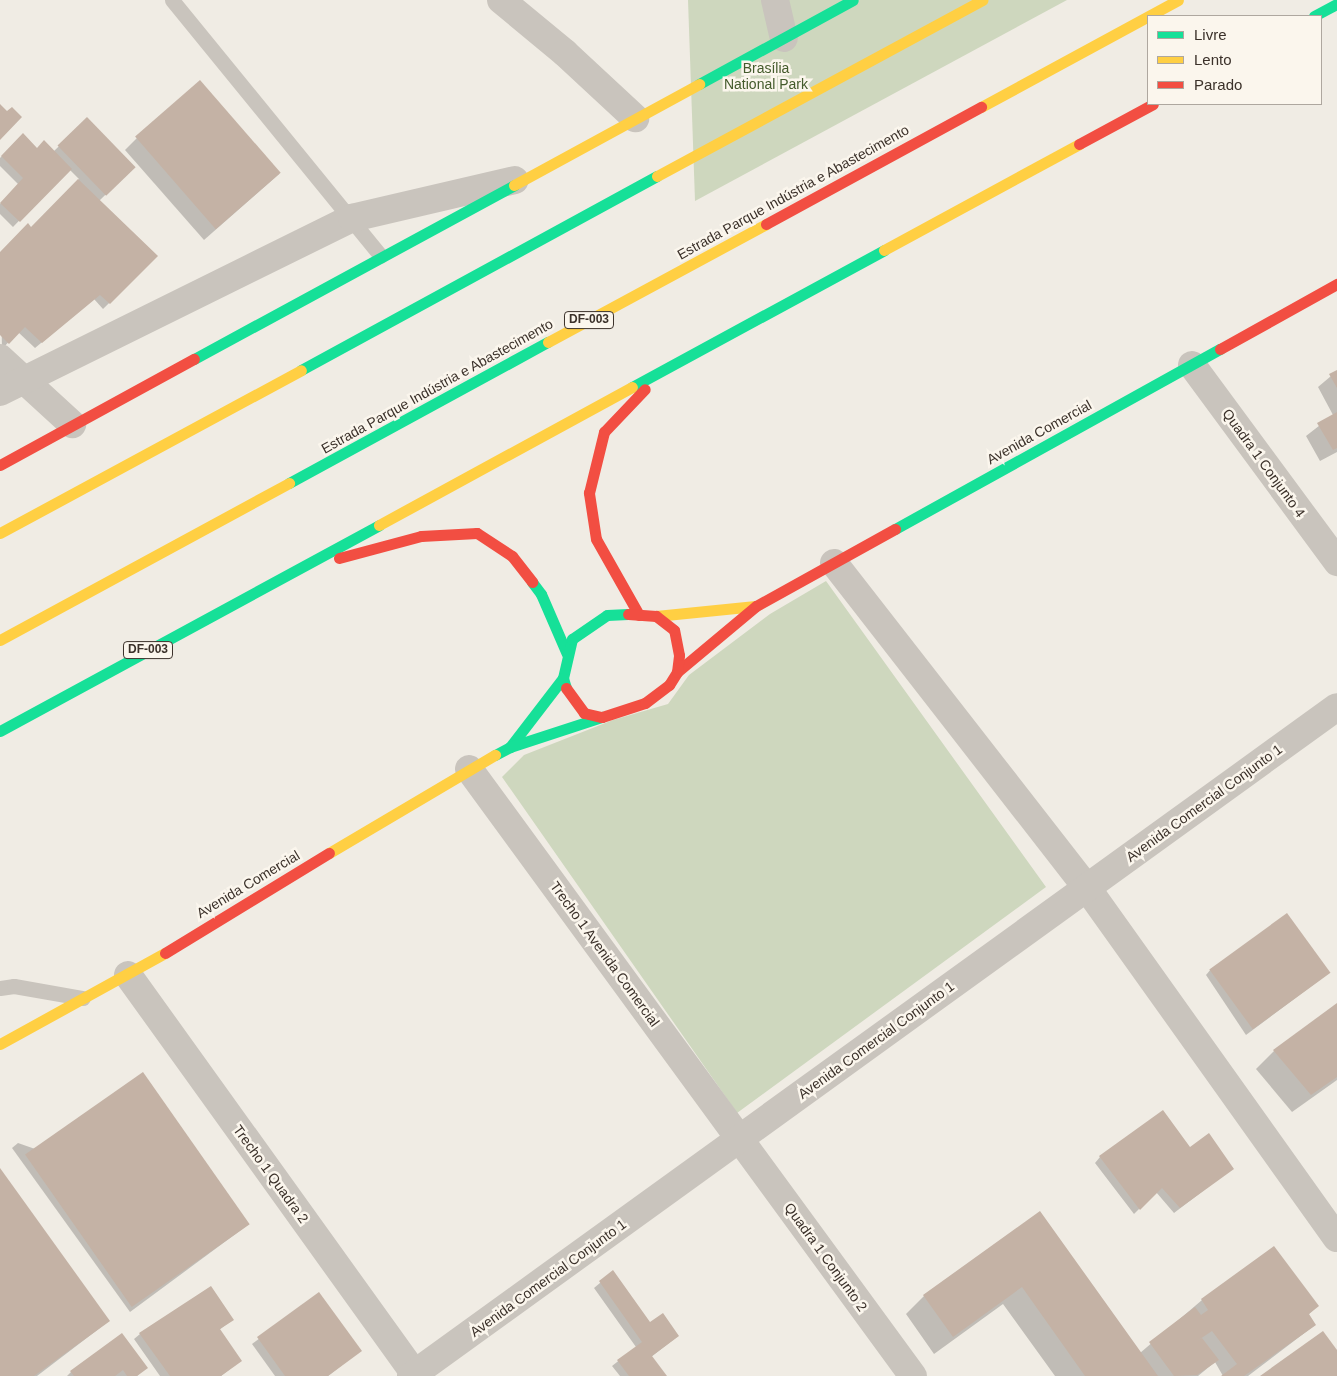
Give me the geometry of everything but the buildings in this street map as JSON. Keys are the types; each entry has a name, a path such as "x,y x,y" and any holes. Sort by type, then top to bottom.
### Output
{"main road":[{"path":"0,464 853,0"},
{"path":"0,533 982,0"},
{"name":"Estrada Parque Indústria e Abastecimento","path":"1150,15 1178,0"},
{"path":"1316,15 1337,4"},
{"name":"Estrada Parque Indústria e Abastecimento","path":"0,640 1147,17"},
{"name":"DF-003","path":"0,731 1151,105"},
{"name":"Avenida Comercial","path":"678,672 756,606 1337,284"},
{"path":"639,615 596,539 589,493 604,432 662,371"},
{"path":"296,570 421,536 477,533 512,556 541,594 567,654"},
{"name":"Avenida Comercial","path":"656,616 756,606"},
{"path":"607,615 656,616 674,630 679,655 678,672 669,685 645,703 602,717 584,713 568,694 562,678 572,640 607,615"},
{"name":"Avenida Comercial","path":"510,747 539,713 562,678"},
{"name":"Avenida Comercial","path":"0,1044 128,975 469,769 510,747 602,717"}],"street":[{"path":"501,0 565,52 636,118"},
{"path":"775,0 784,38"},
{"path":"0,392 23,378 352,218 527,177"},
{"path":"0,358 72,424"},
{"name":"Quadra 1 Conjunto 4","path":"1192,364 1337,562"},
{"path":"834,563 1087,888 1337,1238"},
{"name":"Avenida Comercial Conjunto 1","path":"414,1375 1337,707"},
{"name":"Trecho 1 Avenida Comercial","path":"469,769 740,1139"},
{"name":"Trecho 1 Quadra 2","path":"128,975 414,1375"},
{"name":"Quadra 1 Conjunto 2","path":"740,1139 913,1376"}],"lane":[{"path":"172,0 352,218 381,256"},
{"path":"0,988 14,986 85,998"}],"green space":[{"name":"Brasília National Park","path":"688,0 1067,0 695,201"},
{"path":"826,581 1046,887 737,1113 502,777 524,755 613,720 668,704 689,675 770,614"}],"traffic: fast":[{"path":"699,84 853,0"},
{"path":"1316,15 1337,4"},
{"path":"301,370 657,176"},
{"path":"194,359 514,185"},
{"path":"632,387 884,250"},
{"path":"289,483 548,342"},
{"path":"895,529 1220,349"},
{"path":"0,731 379,525"},
{"path":"532,582 541,594 567,654"},
{"path":"566,688 563,678 572,639 607,615 628,614"},
{"path":"510,747 563,678"},
{"path":"495,755 510,747 602,717"}],"traffic: slow":[{"path":"657,176 982,0"},
{"path":"1150,15 1178,0"},
{"path":"981,107 1147,17"},
{"path":"514,185 699,84"},
{"path":"884,250 1079,144"},
{"path":"548,342 766,224"},
{"path":"0,533 301,370"},
{"path":"379,525 632,387"},
{"path":"0,640 289,483"},
{"path":"656,616 756,606"},
{"path":"329,853 495,755"},
{"path":"0,1044 165,953"}],"traffic: jam":[{"path":"1079,144 1151,105"},
{"path":"766,224 981,107"},
{"path":"1220,349 1337,284"},
{"path":"0,465 194,359"},
{"path":"639,615 596,539 589,493 604,432 645,389"},
{"path":"677,672 756,606 895,529"},
{"path":"339,558 421,536 477,533 512,556 532,582"},
{"path":"566,688 584,713 602,717 645,703 669,685 677,672 679,655 674,630 656,616 628,614"},
{"path":"165,953 329,853"}]}
